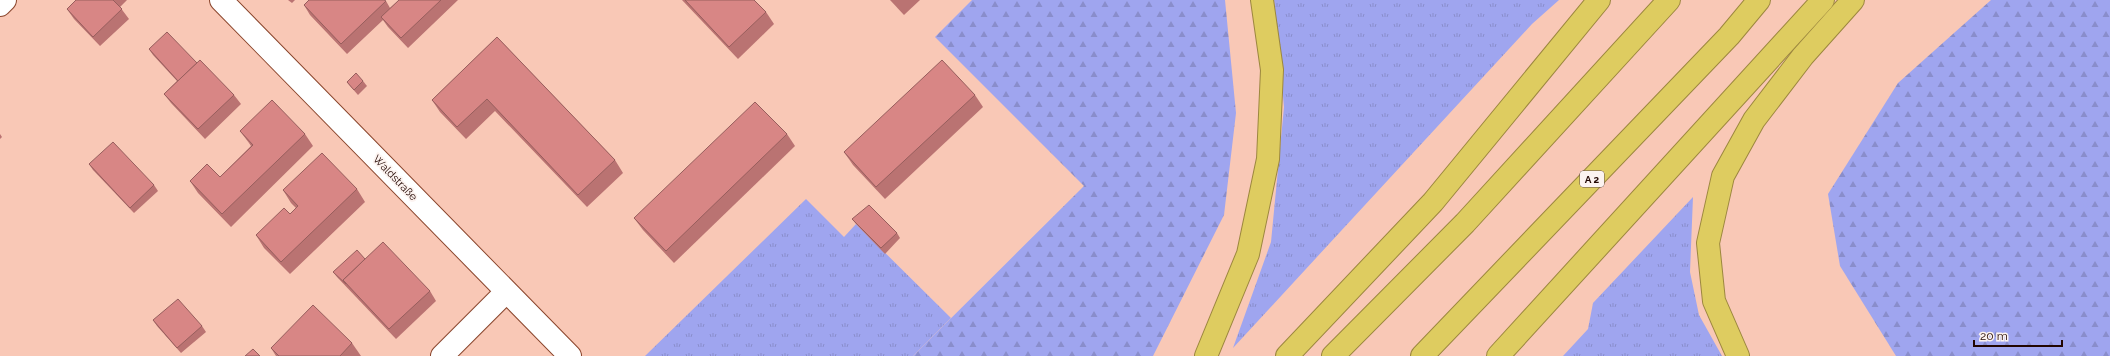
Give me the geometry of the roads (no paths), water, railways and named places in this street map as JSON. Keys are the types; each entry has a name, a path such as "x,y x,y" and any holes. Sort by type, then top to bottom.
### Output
{"highway":[{"path":"1206,356 1248,254 1268,159 1272,70 1262,0"},
{"path":"1287,356 1433,202 1599,0"},
{"path":"1333,356 1465,223 1669,0"},
{"name":"A 2","path":"1422,356 1729,36 1759,0"},
{"path":"1498,356 1823,0"},
{"path":"1738,356 1714,301 1708,243 1723,176 1754,120 1803,56 1853,0"}],"street":[{"path":"0,5 5,0"},
{"name":"Waldstraße","path":"221,0 570,356"},
{"path":"442,356 506,292"}]}
